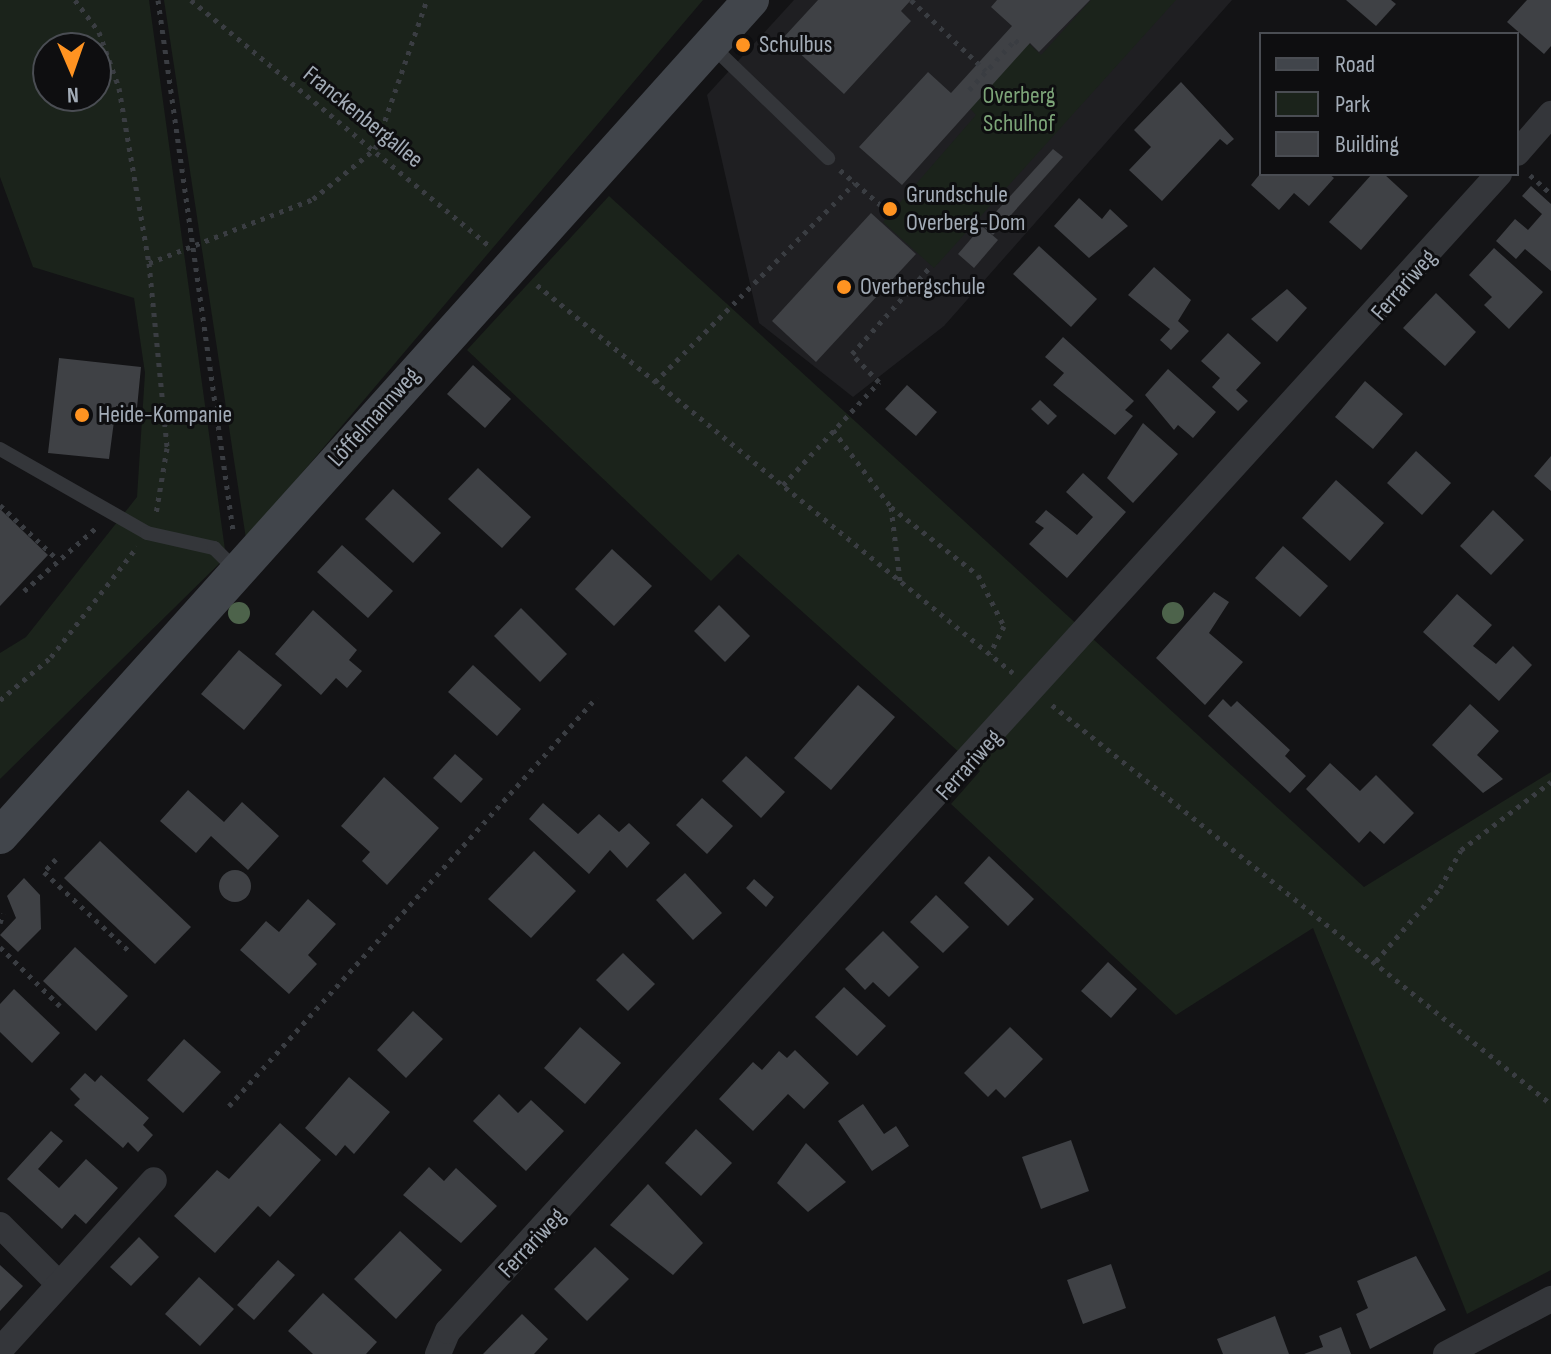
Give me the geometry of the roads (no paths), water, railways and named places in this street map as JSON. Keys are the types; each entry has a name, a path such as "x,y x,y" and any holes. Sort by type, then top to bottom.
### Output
{"street":[{"name":"Löffelmannweg","path":"0,836 751,0"},
{"path":"1519,151 1551,114"},
{"name":"Ferrariweg","path":"438,1354 448,1331 1497,176"},
{"path":"0,1350 154,1180"},
{"path":"0,1225 59,1284"},
{"path":"1446,1354 1551,1299"}],"lane":[{"path":"710,45 828,158"},
{"path":"0,449 147,533 214,548 236,570"}],"place":[{"name":"Schulbus","path":"743,45"},
{"name":"Grundschule Overberg-Dom","path":"890,209"},
{"name":"Overbergschule","path":"844,287"},
{"name":"Heide-Kompanie","path":"82,415"}],"park label":[{"name":"Overberg Schulhof","path":"1019,110"}]}
